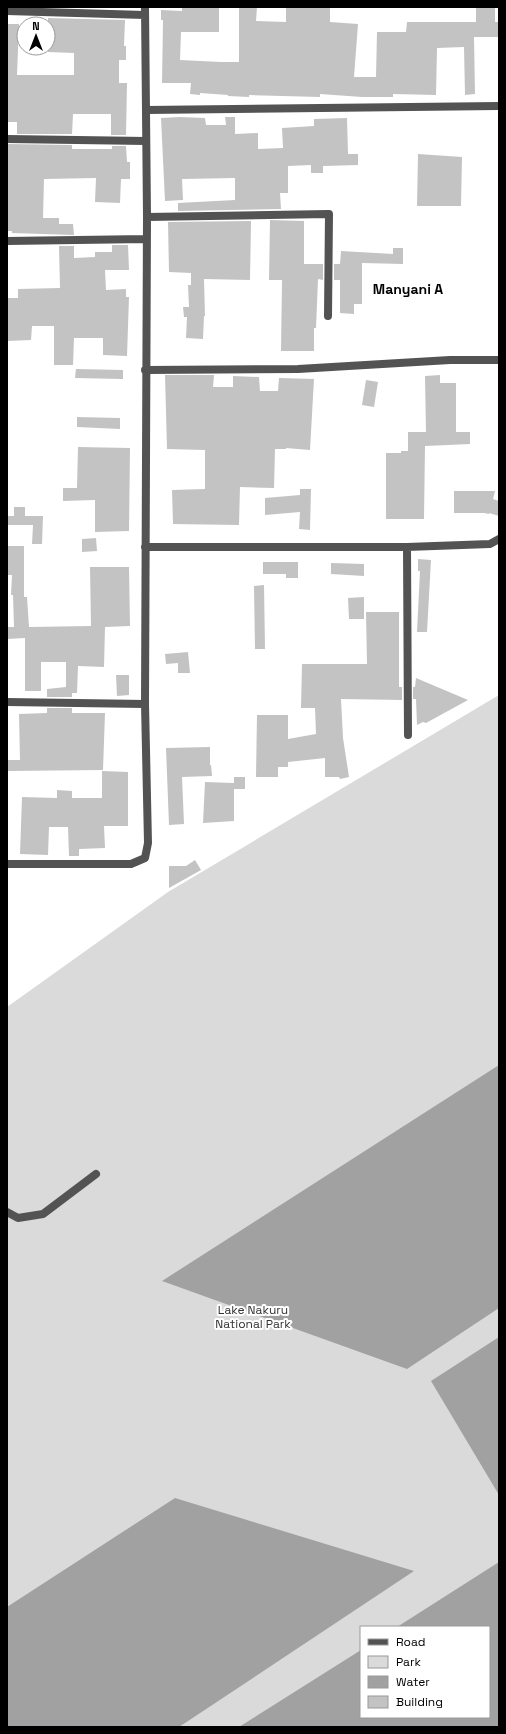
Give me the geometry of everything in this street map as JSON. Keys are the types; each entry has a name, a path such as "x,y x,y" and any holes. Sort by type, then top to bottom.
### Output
{"street":[{"path":"7,12 145,11 147,217 145,704 149,830 145,858 131,864 7,864"},
{"path":"146,110 499,106"},
{"path":"7,139 146,142"},
{"path":"147,217 330,214 328,316"},
{"path":"7,241 146,239"},
{"path":"146,370 298,369 450,360 499,360"},
{"path":"146,547 407,548 490,544 499,539"},
{"path":"407,548 408,735"},
{"path":"7,702 145,704"},
{"path":"7,1212 18,1218 43,1214 96,1174"}],"green space":[{"name":"Lake Nakuru National Park","path":"499,695 499,1727 7,1727 7,1007 168,892"}],"water":[{"path":"499,1065 499,1308 407,1369 162,1281"},
{"path":"499,1337 499,1495 431,1381"},
{"path":"175,1498 414,1571 179,1727 7,1727 7,1607"},
{"path":"499,1562 499,1727 239,1727 360,1651 360,1718 490,1718 490,1626 399,1626"}],"building":[{"path":"182,7 219,7 219,32 181,32 180,60 239,62 239,7 257,7 256,21 286,22 286,7 330,7 330,22 358,24 354,77 376,77 377,32 406,32 407,22 476,22 476,7 495,7 495,22 499,22 499,37 474,37 475,94 465,95 464,47 437,48 436,95 393,94 393,97 362,97 320,94 320,97 249,95 249,97 200,93 200,95 190,94 191,83 162,83 163,20 161,20 161,10 182,11"},
{"path":"56,18 125,20 124,46 126,46 126,60 119,60 119,83 127,83 126,135 111,135 111,114 73,114 72,134 17,134 17,122 7,122 7,24 16,24 17,75 74,75 74,53 56,52"},
{"path":"225,117 235,117 235,134 258,133 258,149 283,148 282,128 314,126 314,119 347,118 348,154 358,154 358,165 323,166 323,173 311,173 311,165 288,166 288,193 280,193 281,209 178,211 178,203 235,200 235,178 182,179 183,200 165,201 161,118 205,118 206,125 226,125"},
{"path":"7,144 72,145 72,149 112,149 112,146 126,146 127,162 130,162 130,179 121,179 120,203 95,202 96,178 44,179 43,218 59,218 59,224 73,224 74,235 12,233 12,231 7,231"},
{"path":"418,154 462,157 461,206 417,206"},
{"path":"270,220 304,221 304,264 323,264 323,280 318,279 316,328 314,328 314,351 281,351 282,280 269,280"},
{"path":"251,221 250,280 204,279 205,316 203,339 186,338 187,317 184,317 183,307 189,307 188,285 191,285 191,273 169,272 168,222"},
{"path":"112,245 128,245 129,270 105,270 106,290 126,289 126,297 129,297 127,356 103,355 103,338 74,338 73,365 54,365 54,326 32,326 31,340 7,341 7,298 18,298 18,289 60,288 59,246 74,246 74,258 95,257 95,252 112,252"},
{"path":"393,248 403,248 403,264 362,263 362,304 354,304 354,314 340,313 340,280 334,280 334,264 340,264 341,251 393,254"},
{"path":"76,369 123,370 123,379 75,378"},
{"path":"165,375 214,375 213,387 233,387 233,376 259,377 260,391 278,391 279,378 314,379 310,450 286,448 275,449 274,488 240,487 239,525 173,524 172,490 205,489 205,450 167,449"},
{"path":"440,375 440,383 456,383 456,432 470,432 470,444 425,446 424,519 386,519 386,453 401,453 401,451 408,451 408,432 426,432 425,376"},
{"path":"366,380 378,382 374,407 362,405"},
{"path":"77,417 120,418 120,429 77,427"},
{"path":"78,447 130,448 129,531 95,532 95,500 63,501 63,488 77,488"},
{"path":"300,489 311,489 310,530 299,529 300,512 265,515 265,498 300,495"},
{"path":"454,491 495,491 493,499 499,501 499,516 489,513 454,513"},
{"path":"14,507 25,507 25,516 43,516 42,544 32,544 33,525 7,525 7,516 14,516"},
{"path":"96,538 97,551 82,552 82,539"},
{"path":"7,546 24,546 24,597 27,597 29,627 91,626 90,567 129,567 130,626 105,627 104,667 78,666 77,693 72,693 72,697 47,697 47,689 66,687 66,662 41,662 41,691 25,691 25,638 7,639 7,627 14,627 13,595 11,595 12,575 7,575"},
{"path":"418,559 431,560 427,632 417,632 420,571 418,571"},
{"path":"263,562 298,562 298,578 286,578 286,574 263,574"},
{"path":"331,563 364,564 364,576 331,574"},
{"path":"264,585 265,649 255,649 254,586"},
{"path":"364,597 364,619 349,619 348,598"},
{"path":"366,612 399,612 399,687 402,687 402,700 341,699 343,738 349,777 340,779 339,777 325,777 325,758 288,762 288,767 278,767 278,777 256,777 257,715 288,715 288,739 316,734 315,708 301,708 302,664 367,664"},
{"path":"188,652 190,673 178,673 178,663 166,664 165,654"},
{"path":"116,675 129,675 129,695 117,696"},
{"path":"416,678 468,700 426,723 423,722 417,725 416,699 413,699 413,687 415,687"},
{"path":"47,708 72,708 72,713 105,713 103,770 7,771 7,760 20,760 19,714 47,713"},
{"path":"210,747 210,765 212,776 182,777 184,824 169,825 166,748"},
{"path":"102,771 128,772 128,826 104,826 105,848 79,849 79,856 69,856 68,827 49,827 48,855 20,854 22,797 57,798 57,790 72,791 72,798 102,798"},
{"path":"234,777 245,777 245,789 234,789 234,821 203,823 205,782 234,783"},
{"path":"195,860 201,870 169,888 169,866 186,866"}],"district":[{"name":"Manyani A","path":"408,289"}]}
